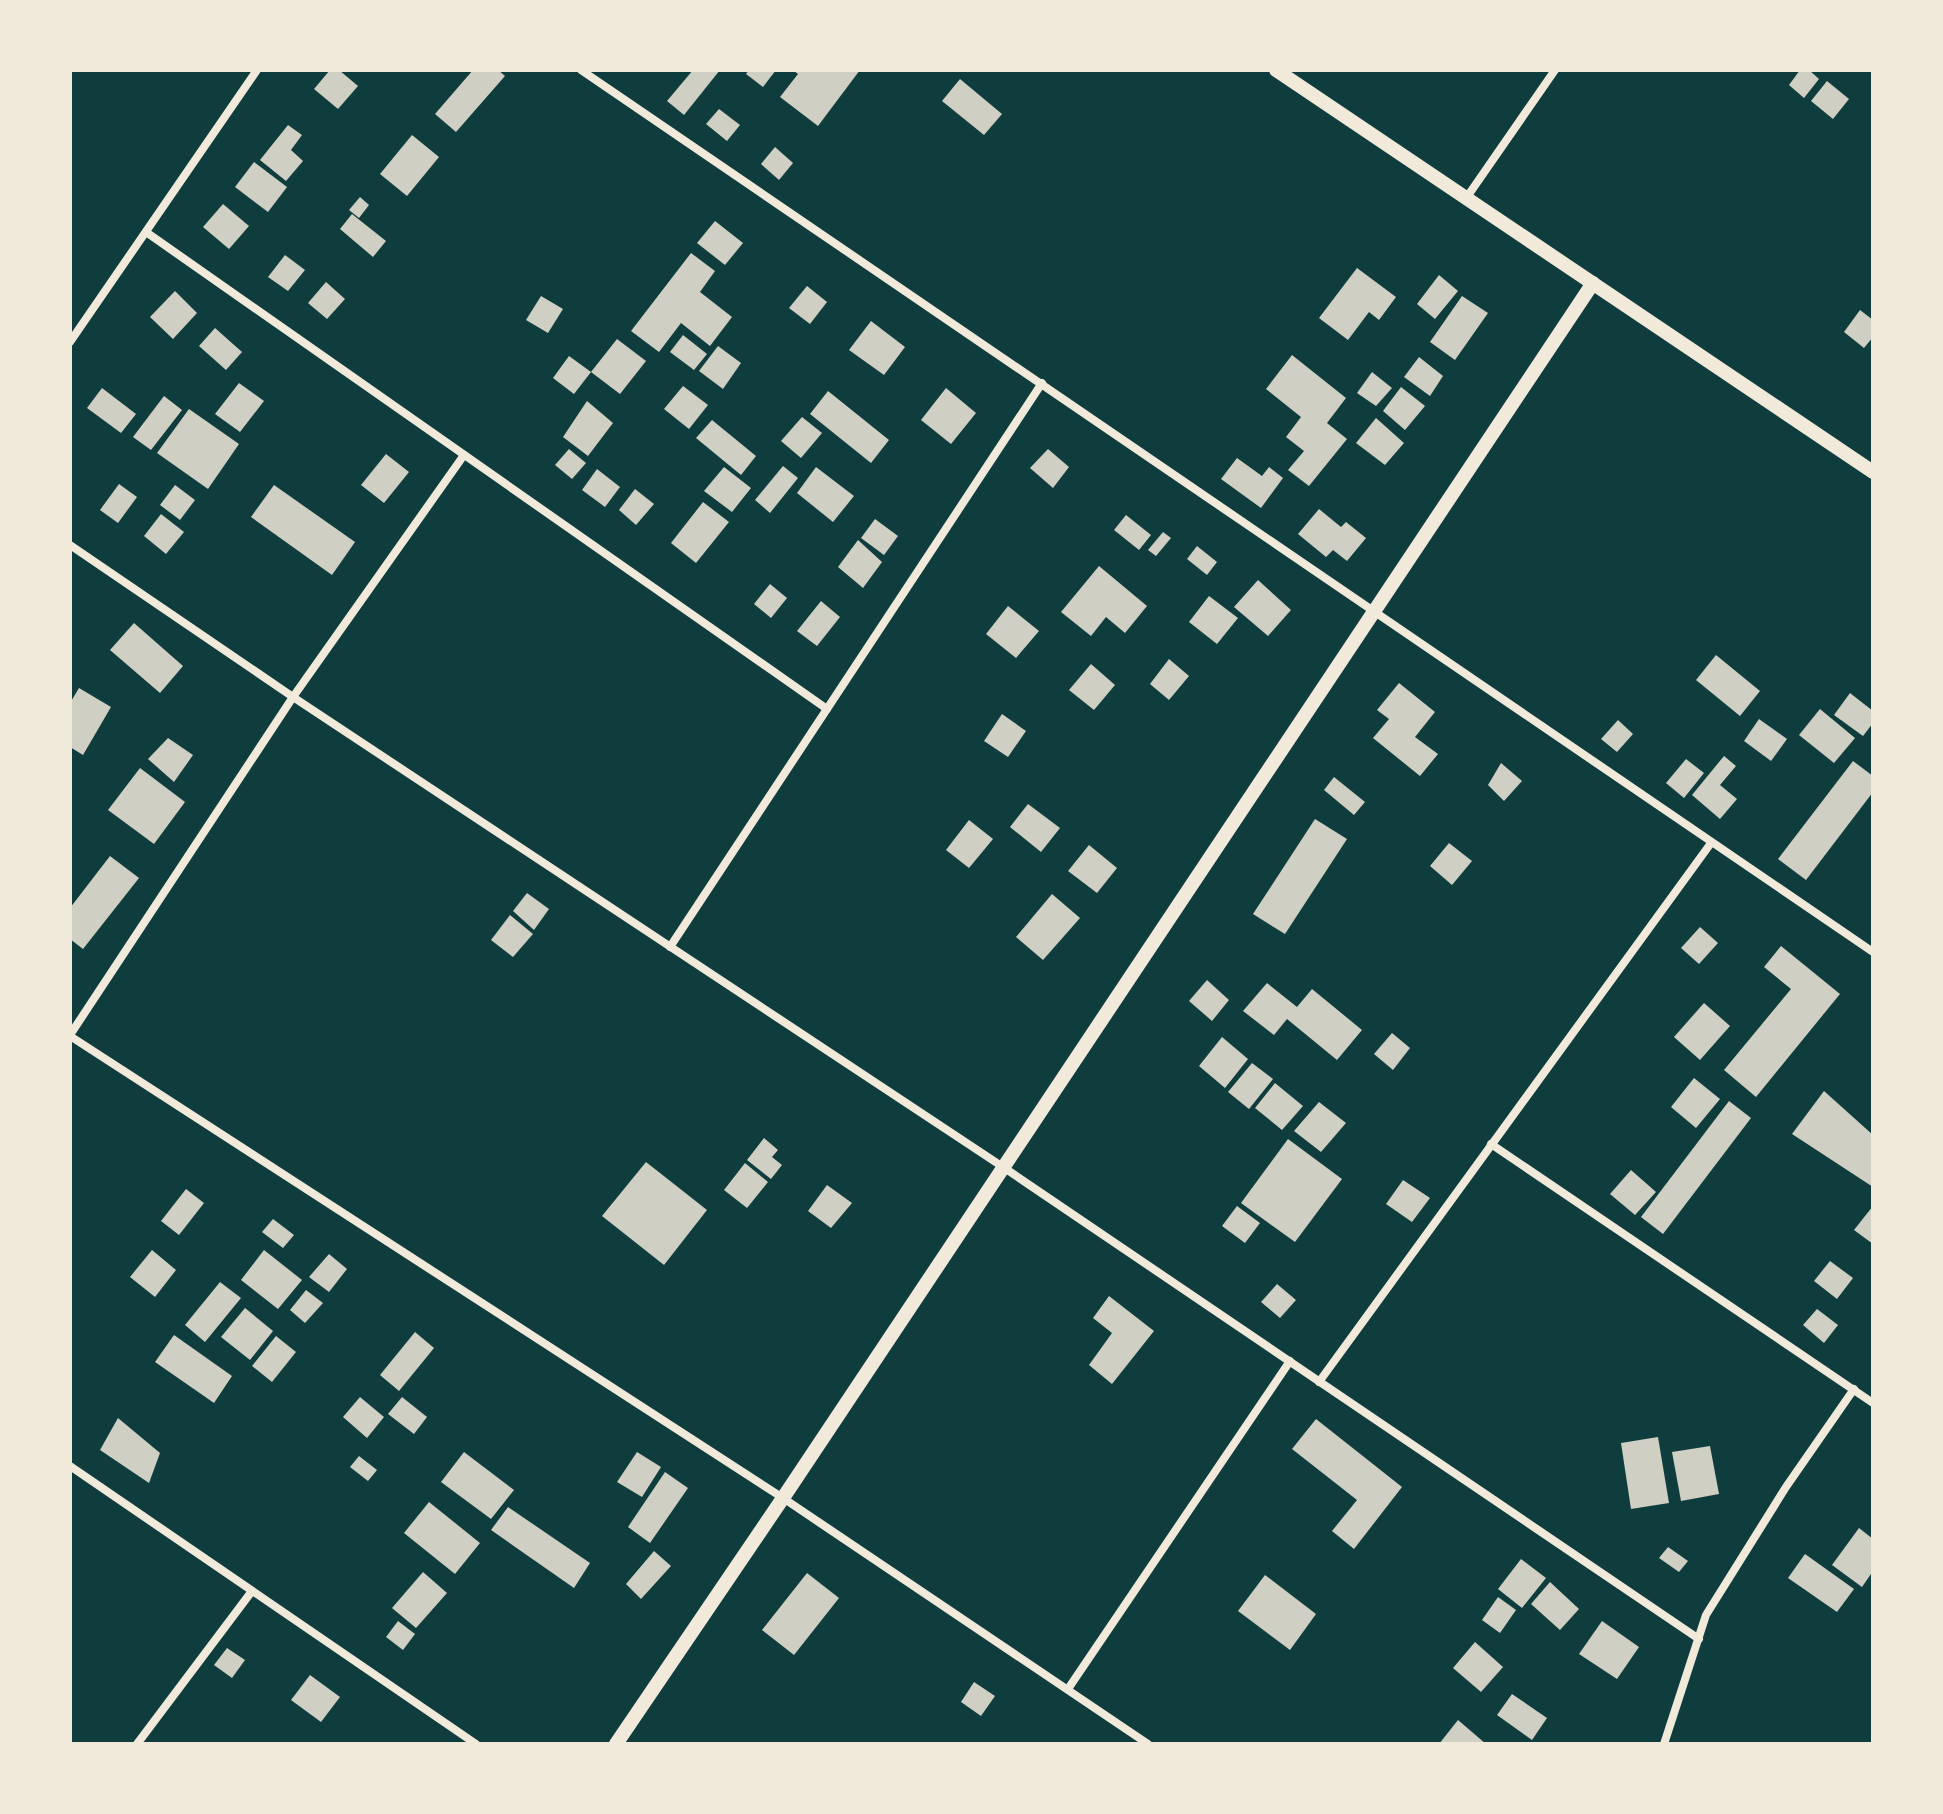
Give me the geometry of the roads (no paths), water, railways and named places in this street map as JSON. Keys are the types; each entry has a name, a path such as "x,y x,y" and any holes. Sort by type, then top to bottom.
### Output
{"street":[{"path":"70,342 257,70"},
{"path":"581,70 1873,952"},
{"path":"1276,70 1873,472"},
{"path":"1467,197 1555,70"},
{"path":"146,232 827,709"},
{"path":"616,1744 1593,283"},
{"path":"670,947 1042,383"},
{"path":"464,455 293,697 70,1036 783,1498 1148,1744"},
{"path":"70,545 293,697 1003,1167 1699,1639"},
{"path":"1319,1382 1711,843"},
{"path":"1491,1144 1873,1403"},
{"path":"1068,1689 1290,1361"},
{"path":"1664,1744 1706,1615 1786,1487 1854,1389"},
{"path":"70,1466 476,1744"},
{"path":"137,1744 252,1591"}]}
